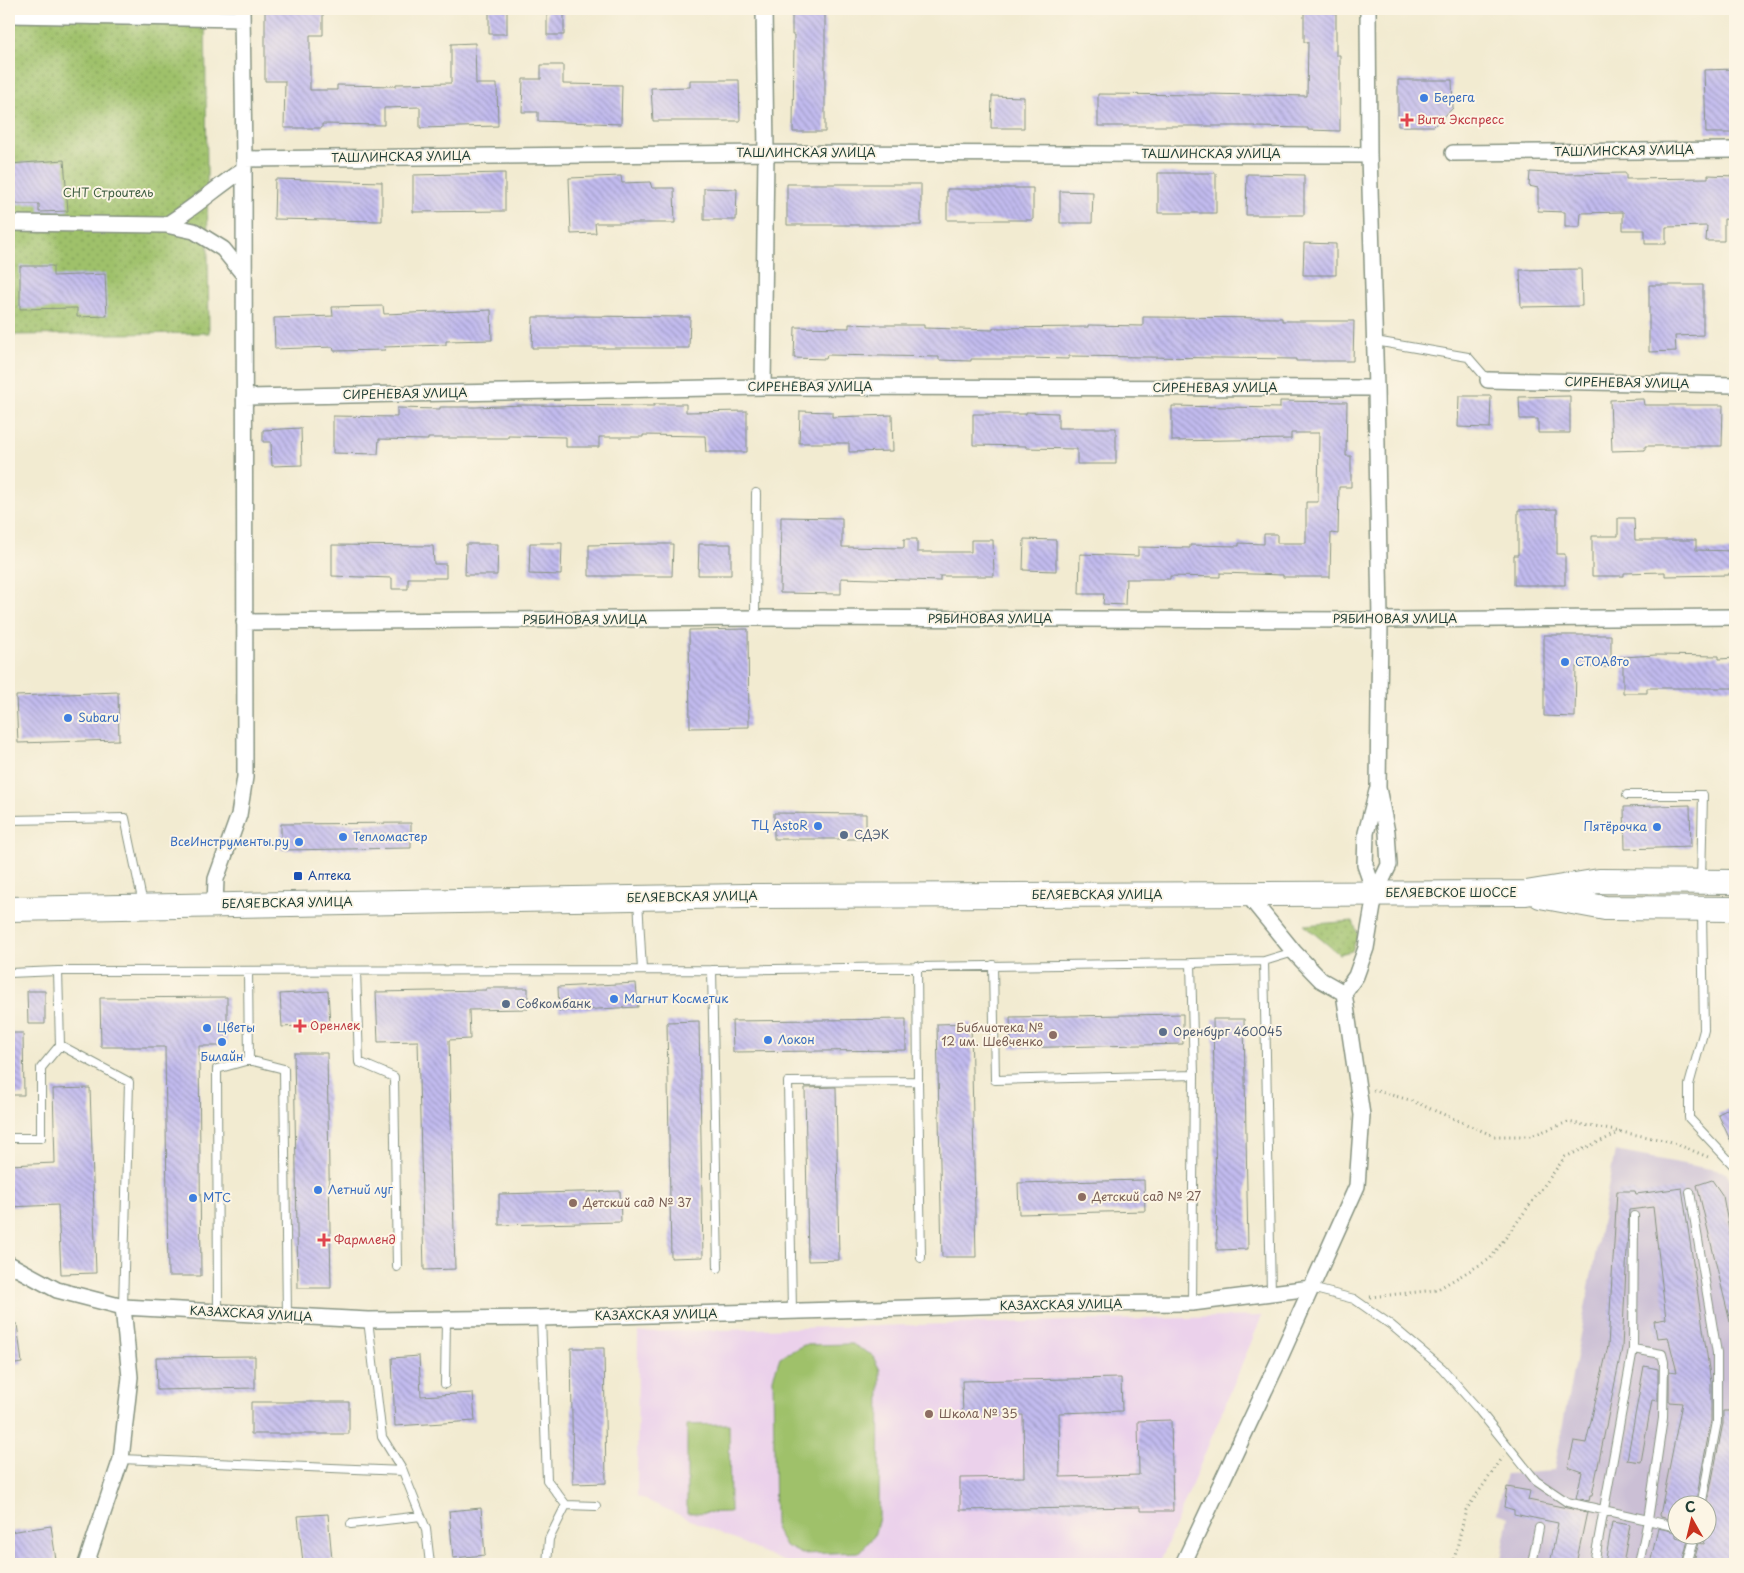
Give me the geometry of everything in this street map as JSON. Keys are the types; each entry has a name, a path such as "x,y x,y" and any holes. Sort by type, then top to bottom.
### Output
{"main road":[{"name":"БЕЛЯЕВСКОЕ ШОССЕ","path":"1375,894 1526,893 1599,881 1735,882"},
{"name":"БЕЛЯЕВСКОЕ ШОССЕ","path":"1526,893 1605,908 1735,909"},
{"name":"БЕЛЯЕВСКАЯ УЛИЦА","path":"9,908 746,896 1375,894"}],"street":[{"path":"763,387 766,153 764,9"},
{"path":"1183,1564 1357,1186 1362,1115 1344,993 1356,976 1366,948 1375,894 1389,865 1387,832 1378,788 1380,620 1375,341 1369,155 1368,9"},
{"path":"9,15 242,14 245,777 239,814 216,879 215,904"},
{"name":"ТАШЛИНСКАЯ УЛИЦА","path":"1453,153 1735,150"},
{"name":"ТАШЛИНСКАЯ УЛИЦА","path":"244,164 766,153 1369,155"},
{"path":"166,224 191,210 244,164"},
{"path":"9,222 166,224 194,231 223,249 244,275"},
{"name":"СИРЕНЕВАЯ УЛИЦА","path":"1488,380 1735,385"},
{"name":"СИРЕНЕВАЯ УЛИЦА","path":"244,397 763,387 1376,388"},
{"name":"РЯБИНОВАЯ УЛИЦА","path":"244,622 755,618 1380,620 1735,617"},
{"path":"1375,894 1365,865 1366,833 1378,788"},
{"path":"1247,894 1294,952 1321,980 1344,993"},
{"name":"КАЗАХСКАЯ УЛИЦА","path":"9,1264 57,1290 123,1306 368,1320 541,1318 1055,1304 1192,1303 1311,1288"},
{"path":"86,1564 121,1459 130,1377 123,1306"}],"lane":[{"path":"1375,341 1468,358 1488,380"},
{"path":"755,618 756,493"},
{"path":"1627,795 1702,795 1701,882"},
{"path":"9,820 125,818 144,906"},
{"path":"638,898 642,970"},
{"path":"1702,909 1704,1030 1689,1085 1690,1118 1735,1167"},
{"path":"9,973 712,970 1191,963 1264,960 1294,952"},
{"path":"1264,960 1271,1293"},
{"path":"1191,963 1194,1075 1192,1303"},
{"path":"993,965 995,1080 1194,1075"},
{"path":"917,966 921,1258"},
{"path":"712,970 718,1268"},
{"path":"248,971 249,1060"},
{"path":"356,971 359,1062 394,1077 397,1268"},
{"path":"9,1138 41,1138 41,1068 60,1046 58,972"},
{"path":"60,1046 129,1082 123,1306"},
{"path":"218,1312 217,1069 249,1060 284,1069 287,1316"},
{"path":"792,1311 788,1082 918,1080"},
{"path":"1690,1192 1718,1353 1717,1422 1703,1496"},
{"path":"1594,1564 1632,1348 1634,1216"},
{"path":"1311,1288 1354,1299 1391,1325 1442,1368 1536,1481 1567,1502 1666,1524"},
{"path":"541,1318 547,1480 566,1505"},
{"path":"445,1384 446,1319"},
{"path":"368,1320 382,1437 403,1471 426,1529 430,1564"},
{"path":"1632,1348 1662,1354 1664,1362 1663,1418 1648,1520 1639,1564"},
{"path":"121,1459 403,1471"},
{"path":"566,1505 596,1506"},
{"path":"547,1564 549,1539 566,1505"},
{"path":"351,1524 421,1516"},
{"path":"1532,1564 1539,1528"},
{"path":"1687,1564 1692,1546"}],"path":[{"path":"1358,1086 1410,1100 1494,1136 1531,1136 1568,1122 1669,1141 1710,1157"},
{"path":"1354,1299 1436,1290 1490,1259 1565,1157 1622,1132"},
{"path":"1453,1564 1466,1510 1509,1448"}],"shaded area":[{"path":"1615,1151 1726,1172 1735,1187 1735,1564 1500,1564 1509,1517 1497,1513 1506,1474 1554,1471"},
{"name":"Школа № 35","path":"1262,1316 1159,1564 789,1564 637,1496 638,1332"}],"green space":[{"name":"СНТ Строитель","path":"9,9 205,9 209,333 9,335"},
{"path":"1353,921 1358,935 1352,951 1339,954 1304,925"},
{"path":"852,1344 872,1355 880,1370 879,1518 874,1536 860,1552 802,1554 784,1545 775,1528 773,1378 780,1357 804,1345"},
{"path":"729,1424 730,1512 687,1513 687,1425"}],"building":[{"path":"265,9 323,9 323,35 310,35 310,90 337,90 337,85 396,86 396,84 451,83 451,44 475,43 476,84 497,84 498,126 420,128 420,107 384,108 384,125 322,124 322,128 284,128 285,81 265,81"},
{"path":"489,9 507,9 507,34 489,34"},
{"path":"547,9 564,9 564,35 547,35"},
{"path":"792,9 825,9 825,132 793,132 794,35 792,35"},
{"path":"1304,10 1336,11 1336,55 1340,55 1340,131 1256,126 1098,126 1098,94 1307,96 1308,42 1304,42"},
{"path":"541,65 563,65 563,84 622,85 621,124 538,121 538,112 522,112 523,79 541,79"},
{"path":"1735,69 1735,133 1706,133 1704,70"},
{"path":"690,80 739,80 740,121 653,121 651,88 690,87"},
{"path":"1398,80 1452,80 1453,108 1434,126 1398,126"},
{"path":"992,96 1024,97 1024,128 991,128"},
{"path":"64,160 68,211 39,212 39,204 9,204 9,164"},
{"path":"1530,172 1565,174 1626,173 1626,179 1708,178 1708,175 1735,176 1735,220 1724,219 1724,241 1706,241 1707,226 1666,227 1666,244 1645,244 1645,230 1623,230 1623,212 1581,213 1580,227 1565,227 1565,212 1538,211 1538,188 1529,186"},
{"path":"505,173 505,211 413,212 413,175"},
{"path":"1158,173 1216,173 1216,213 1158,213"},
{"path":"1247,174 1304,175 1304,215 1246,215"},
{"path":"621,176 622,183 650,182 652,188 674,188 675,223 595,223 596,233 571,234 569,178"},
{"path":"275,179 382,182 382,221 274,219"},
{"path":"787,184 921,184 921,225 787,225"},
{"path":"704,188 737,189 736,220 704,220"},
{"path":"1033,188 1033,220 947,220 947,189"},
{"path":"1060,191 1093,192 1092,223 1060,223"},
{"path":"1304,243 1336,244 1336,275 1303,275"},
{"path":"20,266 53,266 53,276 105,274 107,316 77,317 77,308 20,309"},
{"path":"1581,269 1582,306 1521,307 1520,270"},
{"path":"1649,285 1703,285 1703,335 1675,336 1676,351 1649,352"},
{"path":"383,306 384,314 491,310 492,340 446,341 446,345 384,347 385,350 334,351 333,347 275,349 274,318 333,316 332,307"},
{"path":"533,317 690,317 689,348 532,348"},
{"path":"1143,317 1282,318 1282,321 1354,321 1353,361 1069,356 1069,359 971,359 971,361 939,360 939,357 827,355 826,359 794,358 795,327 849,328 849,324 924,325 924,328 993,330 993,328 1088,327 1088,325 1143,326"},
{"path":"1459,396 1491,396 1490,428 1458,427"},
{"path":"1570,396 1570,433 1538,433 1538,419 1520,419 1519,397"},
{"path":"1643,399 1644,405 1723,405 1722,446 1645,446 1645,450 1612,451 1610,400"},
{"path":"1280,401 1347,402 1346,456 1351,456 1351,487 1339,487 1338,534 1331,533 1330,577 1283,577 1283,575 1220,573 1220,577 1170,576 1170,579 1126,579 1125,605 1103,604 1104,594 1079,594 1080,554 1138,556 1138,547 1190,548 1190,545 1239,546 1239,543 1264,544 1264,534 1277,534 1277,543 1306,543 1306,502 1318,502 1319,433 1291,433 1291,439 1172,441 1172,406 1280,408"},
{"path":"654,404 686,404 686,412 747,411 747,452 706,452 705,436 643,435 643,437 599,437 599,447 566,447 566,437 508,436 508,438 428,438 428,440 379,439 378,454 333,453 333,416 397,417 397,408 440,409 440,407 522,405 654,406"},
{"path":"800,411 832,412 832,417 892,415 893,451 849,452 849,443 799,443"},
{"path":"1026,412 1058,413 1058,428 1116,428 1116,464 1077,464 1077,449 973,445 973,414 1026,414"},
{"path":"301,428 302,465 272,466 271,442 263,442 263,430"},
{"path":"1557,509 1557,554 1565,554 1565,585 1514,585 1514,555 1518,555 1518,510"},
{"path":"781,517 842,518 842,547 904,548 904,539 917,539 917,552 971,552 971,540 993,540 994,576 940,576 940,581 841,578 841,594 780,593"},
{"path":"1618,518 1634,518 1635,540 1696,540 1696,550 1735,551 1735,573 1729,573 1729,575 1665,576 1665,572 1624,573 1624,576 1592,576 1592,536 1618,536"},
{"path":"1024,539 1056,540 1056,571 1023,570"},
{"path":"530,543 562,543 561,575 529,574"},
{"path":"466,544 498,544 497,575 465,575"},
{"path":"673,544 672,576 589,576 589,545"},
{"path":"699,544 731,544 731,575 698,575"},
{"path":"332,545 433,546 434,564 446,564 446,578 408,578 408,589 392,589 392,578 332,576"},
{"path":"748,629 749,727 690,728 689,630"},
{"path":"1544,635 1611,635 1611,667 1576,667 1575,717 1544,716"},
{"path":"1656,655 1719,656 1719,659 1735,658 1735,688 1647,688 1647,693 1623,693 1623,657"},
{"name":"Subaru","path":"118,692 119,740 18,743 16,696"},
{"name":"Пятёрочка","path":"1690,805 1691,847 1625,849 1624,807"},
{"path":"774,813 866,814 866,839 774,839"},
{"path":"411,823 411,848 281,850 281,824"},
{"path":"636,983 638,1007 559,1011 558,987"},
{"path":"486,988 528,988 528,1009 469,1010 470,1039 449,1040 455,1269 424,1270 418,1041 378,1042 376,992 486,990"},
{"path":"27,991 45,991 45,1024 28,1024"},
{"path":"328,991 330,1024 282,1027 280,994"},
{"path":"227,997 227,1046 199,1046 201,1276 168,1276 165,1047 101,1047 100,998"},
{"path":"1183,1014 1183,1044 1011,1048 1010,1017"},
{"path":"906,1019 906,1050 733,1052 732,1021"},
{"path":"1213,1019 1244,1019 1248,1249 1217,1250"},
{"path":"699,1021 703,1257 671,1258 667,1022"},
{"path":"971,1023 976,1257 942,1257 937,1024"},
{"path":"9,1033 23,1033 24,1095 9,1095"},
{"path":"294,1053 327,1053 331,1288 298,1288"},
{"path":"836,1087 839,1260 808,1261 805,1088"},
{"path":"90,1088 96,1273 61,1274 58,1205 9,1207 9,1165 55,1163 53,1089"},
{"path":"1735,1106 1735,1150 1718,1114"},
{"path":"1144,1180 1145,1211 1019,1214 1018,1183"},
{"path":"1712,1180 1723,1196 1735,1261 1735,1322 1730,1322 1697,1185"},
{"path":"1682,1188 1711,1382 1711,1421 1697,1496 1666,1496 1666,1518 1660,1515 1682,1403 1669,1402 1669,1371 1677,1372 1668,1337 1657,1338 1654,1321 1666,1319 1653,1207 1629,1210 1622,1348 1592,1495 1590,1495 1589,1501 1576,1498 1582,1472 1568,1467 1574,1441 1586,1443 1608,1346 1617,1191 1635,1191 1636,1194"},
{"path":"620,1191 621,1222 499,1225 499,1194"},
{"path":"9,1324 17,1324 22,1363 9,1365"},
{"path":"571,1348 604,1348 606,1483 573,1484"},
{"path":"255,1356 255,1388 157,1390 156,1357"},
{"path":"419,1356 421,1396 473,1393 475,1421 395,1426 392,1358"},
{"path":"1644,1366 1658,1369 1658,1401 1652,1400 1641,1462 1627,1460"},
{"path":"1121,1378 1122,1411 1059,1413 1060,1477 1139,1475 1138,1421 1171,1420 1173,1511 1140,1511 1140,1507 960,1510 960,1478 1024,1477 1023,1415 963,1416 962,1381"},
{"path":"251,1402 349,1402 349,1434 251,1434"},
{"path":"1723,1411 1735,1411 1735,1535 1728,1564 1693,1564 1698,1546 1716,1546 1716,1496 1709,1496 1723,1423"},
{"path":"1507,1487 1530,1491 1528,1500 1587,1512 1576,1564 1550,1564 1558,1523 1514,1514 1514,1510 1504,1507"},
{"path":"481,1508 485,1555 453,1558 449,1511"},
{"path":"328,1514 332,1560 303,1563 298,1516"},
{"path":"1612,1522 1630,1525 1623,1564 1605,1564"},
{"path":"51,1526 56,1560 13,1564 9,1532"},
{"path":"1658,1528 1666,1530 1666,1546 1686,1546 1682,1564 1650,1564"}],"place":[{"name":"Берега","path":"1424,98"},
{"name":"Вита Экспресс","path":"1407,120"},
{"name":"СТОАвто","path":"1565,662"},
{"name":"Subaru","path":"68,718"},
{"name":"ТЦ AstoR","path":"818,826"},
{"name":"Пятёрочка","path":"1657,827"},
{"name":"СДЭК","path":"844,835"},
{"name":"Тепломастер","path":"343,837"},
{"name":"ВсеИнструменты.ру","path":"299,842"},
{"name":"Аптека","path":"298,876"},
{"name":"Магнит Косметик","path":"614,999"},
{"name":"Совкомбанк","path":"506,1004"},
{"name":"Оренлек","path":"300,1026"},
{"name":"Цветы","path":"207,1028"},
{"name":"Оренбург 460045","path":"1163,1032"},
{"name":"Библиотека № 12 им. Шевченко","path":"1053,1035"},
{"name":"Локон","path":"768,1040"},
{"name":"Билайн","path":"222,1042"},
{"name":"Летний луг","path":"318,1190"},
{"name":"Детский сад № 27","path":"1082,1197"},
{"name":"МТС","path":"193,1198"},
{"name":"Детский сад № 37","path":"573,1203"},
{"name":"Фармленд","path":"324,1240"},
{"name":"Школа № 35","path":"929,1414"}]}
